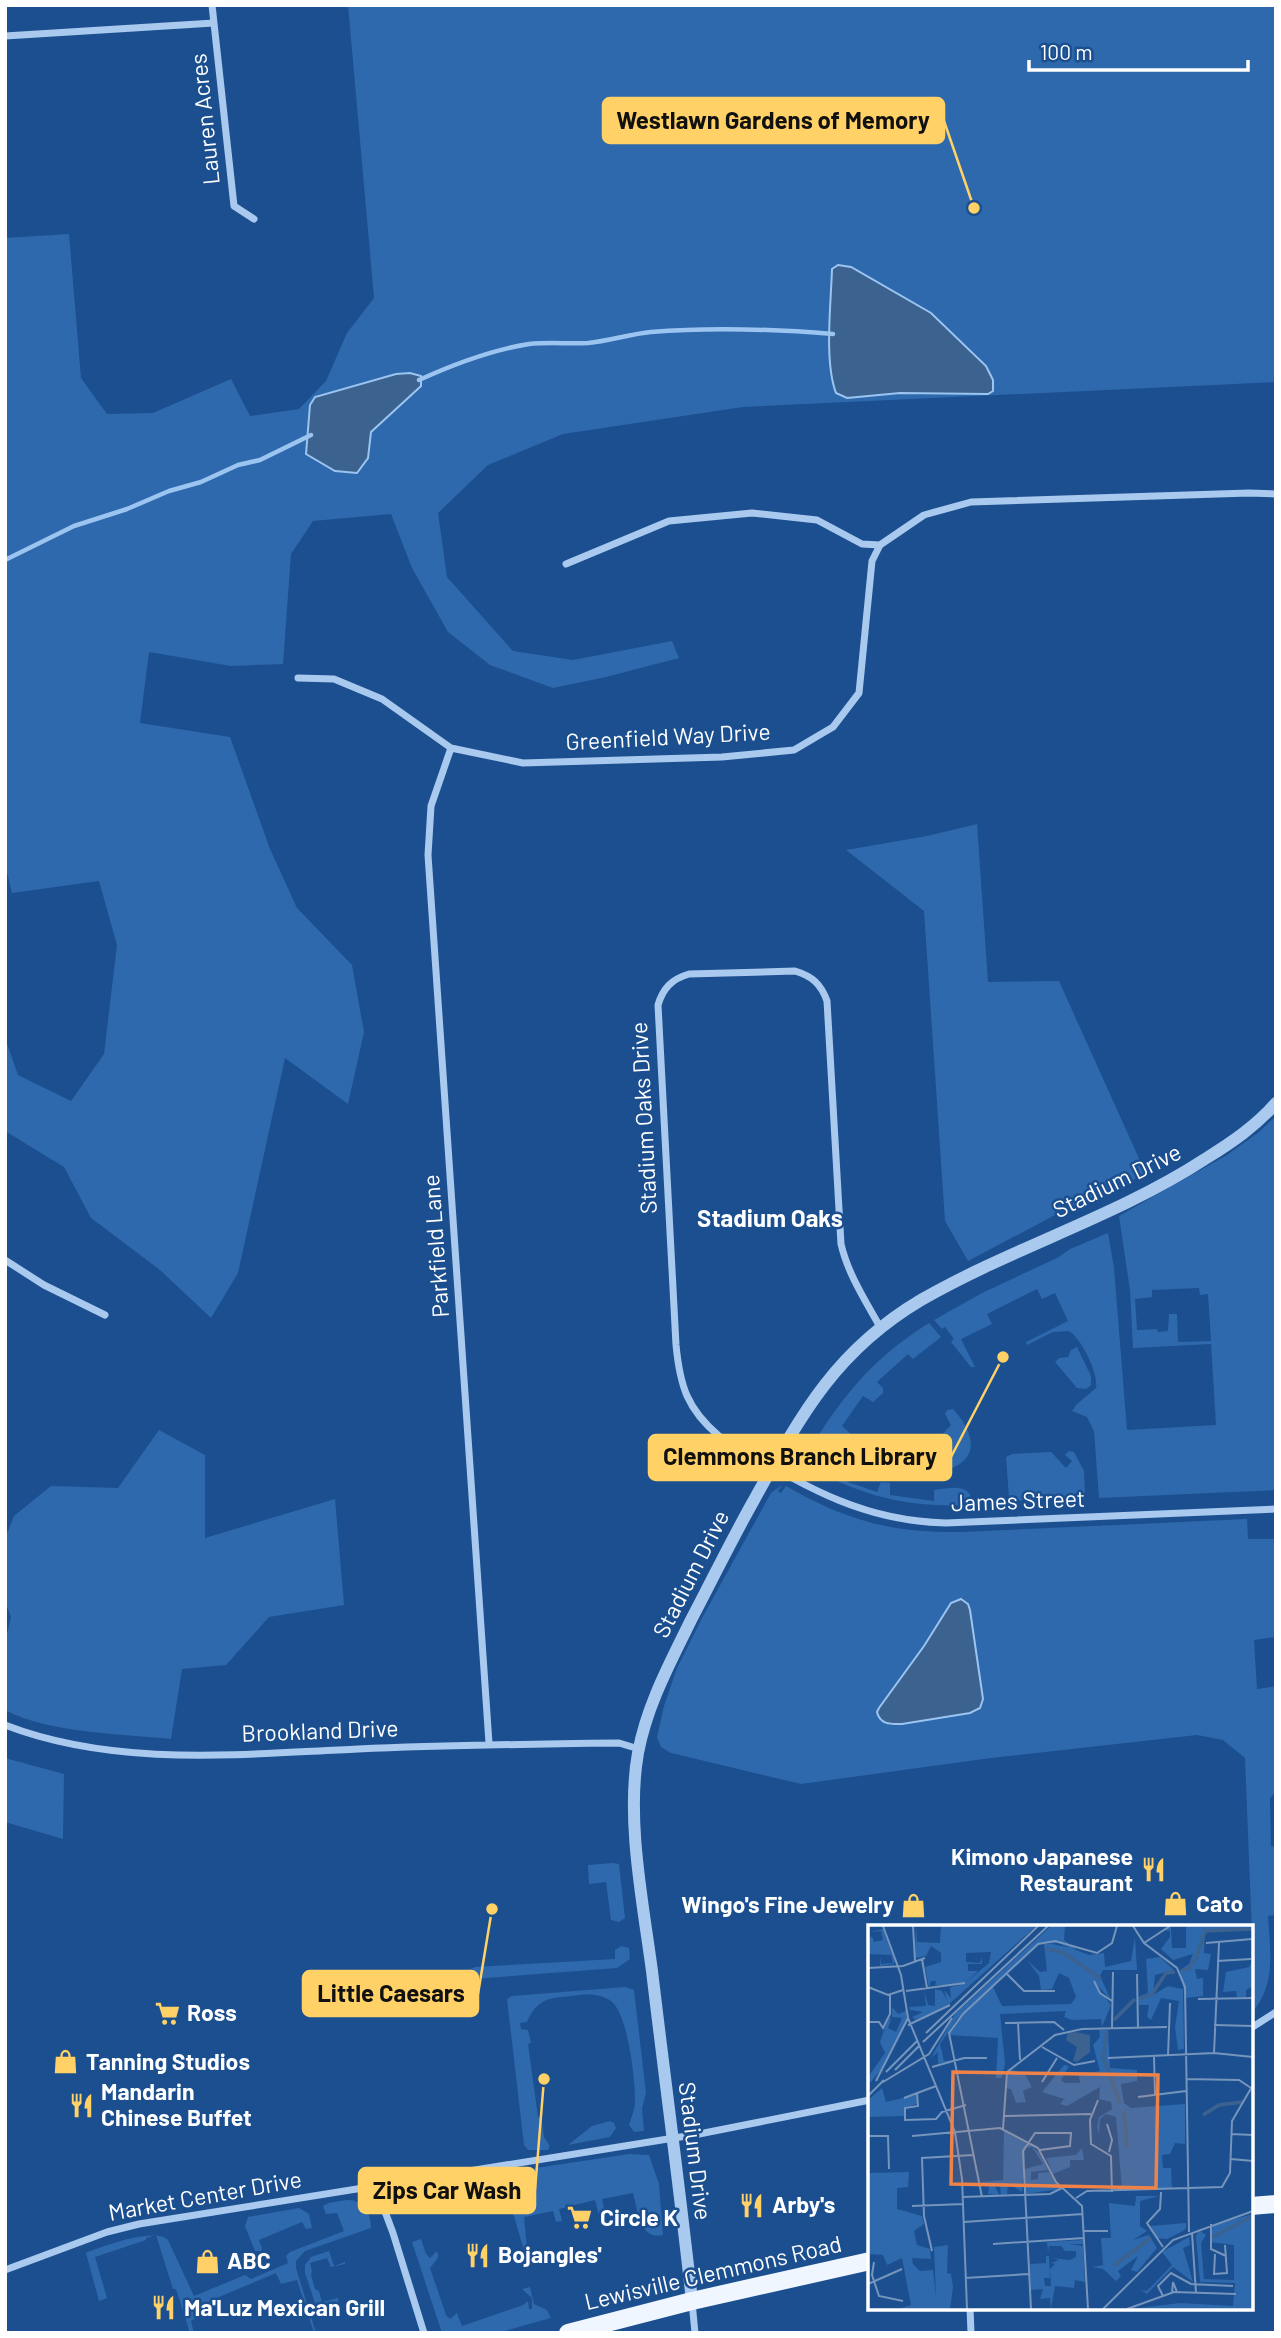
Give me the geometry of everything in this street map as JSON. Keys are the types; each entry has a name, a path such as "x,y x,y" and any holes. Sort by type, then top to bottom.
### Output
{"main road":[{"path":"1253,2206 1276,2204"},
{"name":"Lewisville Clemmons Road","path":"568,2333 692,2301 868,2261"}],"street":[{"name":"Lauren Acres","path":"212,5 234,206 254,219"},
{"path":"5,36 214,23"},
{"path":"566,564 669,521 752,513 817,520 862,544 880,545 924,515 971,502 1276,494"},
{"name":"Greenfield Way Drive","path":"298,678 334,679 382,699 451,748 523,763 722,757 794,750 833,727 859,693 872,562 880,545"},
{"name":"Parkfield Lane","path":"451,748 431,806 428,855 489,1744"},
{"name":"Stadium Oaks Drive","path":"773,1466 719,1436 705,1423 684,1393 678,1373 658,1005 662,993 679,977 689,974 795,971 807,974 823,990 827,1001 841,1244 853,1280 880,1327"},
{"name":"Stadium Drive","path":"695,2333 635,1815 634,1785 639,1749 652,1702 665,1673 733,1536 818,1392 839,1365 880,1327 922,1300 982,1268 1131,1200 1193,1167 1241,1136 1276,1103"},
{"path":"5,1260 44,1284 105,1315"},
{"name":"James Street","path":"773,1466 850,1506 887,1517 927,1523 1276,1509"},
{"name":"Brookland Drive","path":"5,1725 37,1737 94,1749 198,1755 619,1742 639,1749"},
{"path":"1253,2027 1276,2012"},
{"name":"Market Center Drive","path":"5,2270 123,2227 671,2138 868,2100"},
{"path":"375,2185 424,2333"},
{"path":"970,2310 971,2333"}],"shaded area":[{"path":"348,5 1276,5 1276,382 743,407 563,434 488,465 438,513 447,577 513,651 573,660 672,641 679,658 606,677 553,688 490,665 448,632 412,568 391,514 313,521 291,554 283,664 231,666 149,652 140,723 230,737 270,849 297,908 352,965 364,1032 348,1104 285,1058 238,1273 211,1318 160,1270 91,1218 64,1167 5,1131 5,1038 18,1075 71,1101 104,1054 117,945 99,881 12,893 5,864 5,238 69,234 81,378 107,414 153,413 231,379 250,416 299,409 326,381 347,333 374,298"},
{"path":"838,265 851,267 931,313 986,366 993,380 993,391 988,394 900,393 847,398 836,393 830,365 829,332 832,269"},
{"path":"410,373 421,376 421,386 371,432 368,458 357,473 335,471 306,454 310,405 315,397 396,374"},
{"path":"977,824 988,982 1059,981 1146,1174 1057,1214 968,1261 945,1221 924,911 846,850"},
{"path":"1276,1116 1276,1490 1099,1498 1094,1431 1087,1417 1072,1411 1096,1388 1095,1374 1088,1357 1079,1341 1069,1331 1053,1332 1027,1345 1026,1342 1068,1321 1055,1293 1042,1299 1037,1289 987,1314 992,1324 961,1339 975,1367 971,1367 951,1342 954,1339 945,1327 942,1329 934,1320 1070,1249 1108,1233 1114,1268 1127,1430 1216,1425 1211,1344 1133,1348 1130,1290 1119,1216 1227,1155","holes":["1199,1288 1200,1295 1208,1294 1211,1341 1178,1342 1177,1314 1169,1314 1168,1331 1137,1330 1135,1299 1152,1297 1152,1290"]},
{"path":"929,1323 941,1337 913,1359 908,1354 877,1382 883,1388 883,1393 873,1402 863,1396 842,1426 851,1434 846,1452 852,1470 848,1482 877,1492 881,1482 890,1483 890,1495 934,1501 934,1490 960,1488 969,1493 973,1505 925,1504 884,1498 844,1484 801,1463 828,1420 856,1384 888,1353"},
{"path":"1077,1347 1091,1376 1091,1385 1086,1389 1077,1388 1055,1362 1059,1358 1068,1357 1071,1350"},
{"path":"953,1409 965,1425 970,1439 970,1451 964,1461 941,1471 907,1468 907,1456 912,1455 919,1460 951,1425 945,1414 947,1410"},
{"path":"159,1430 205,1455 205,1538 335,1499 344,1605 269,1617 226,1665 182,1669 171,1739 64,1728 22,1718 5,1710 5,1642 11,1617 5,1601 5,1539 14,1516 51,1486 118,1488"},
{"path":"1069,1451 1074,1452 1084,1471 1085,1498 1012,1501 1009,1498 1006,1457 1012,1454 1051,1452 1066,1468 1072,1461 1065,1455"},
{"path":"782,1485 778,1491 781,1493 786,1486 850,1516 914,1530 962,1532 1247,1519 1248,1539 1276,1539 1276,1637 1254,1640 1257,1689 1276,1686 1276,1792 1270,1798 1271,1846 1276,1847 1276,1915 1268,1916 1269,1976 1262,1998 1255,2009 1245,1758 1223,1740 1197,1735 991,1758 801,1784 671,1753 661,1747 657,1737 664,1706 677,1668 771,1493","holes":["951,1603 970,1610 982,1704 975,1712 902,1724 886,1723 878,1716 879,1708"]},
{"path":"961,1599 968,1604 970,1610 983,1699 980,1708 970,1713 902,1724 883,1722 878,1716 879,1708 951,1603"},
{"path":"5,1758 64,1774 63,1839 5,1822"},
{"path":"619,1864 625,1918 619,1922 611,1920 606,1882 589,1884 588,1865"},
{"path":"621,1946 629,1948 630,1959 617,1968 473,1979 468,1976 469,1970 475,1967 615,1959 615,1950"},
{"path":"625,1987 634,1990 646,2093 642,2108 644,2131 634,2132 629,2125 635,2104 634,2081 630,2049 617,2008 606,1998 594,1995 556,1998 541,2003 527,2022 520,2023 521,2029 528,2030 538,2117 541,2117 544,2137 550,2146 548,2150 528,2150 524,2145 507,1999 512,1996"},
{"path":"610,2121 616,2128 610,2137 568,2145 592,2126"},
{"path":"629,2154 649,2155 659,2184 663,2235 655,2236 644,2229 633,2193 602,2199 605,2213 599,2215 595,2200 559,2209 562,2221 556,2222 553,2211 524,2217 529,2268 514,2216 507,2206 517,2187 503,2178 492,2192 490,2185 493,2179 516,2176 516,2171"},
{"path":"352,2200 361,2204 368,2212 371,2228 305,2251 296,2261 316,2333 297,2280 281,2284 276,2273 198,2306 201,2315 191,2321 194,2333 190,2333 156,2236 168,2240 194,2296 245,2275 251,2279 288,2263 286,2256 290,2252 344,2231 337,2213 326,2214 323,2206 329,2203"},
{"path":"299,2208 309,2214 312,2228 306,2229 302,2222 259,2240 261,2251 255,2251 245,2226 248,2217"},
{"path":"154,2236 95,2257 107,2298 99,2301 86,2253 128,2239"},
{"path":"421,2239 430,2258 438,2253 438,2258 430,2268 446,2315 450,2319 457,2313 462,2326 528,2301 529,2309 532,2309 532,2298 522,2289 530,2287 534,2304 547,2310 551,2318 497,2333 442,2333 412,2242"},
{"path":"329,2251 334,2266 345,2264 331,2267 327,2258 310,2263 311,2275 322,2302 338,2298 339,2307 335,2308 333,2303 323,2307 325,2313 319,2315 305,2273 305,2265 311,2257"}],"waterway":[{"path":"419,380 473,358 529,344 588,343 674,330 765,330 833,334"},
{"path":"5,560 74,526 201,482 238,465 260,460 311,435"}],"place":[{"name":"Westlawn Gardens of Memory","path":"974,208"},
{"name":"Clemmons Branch Library","path":"1003,1357"},
{"name":"Kimono Japanese Restaurant","path":"1153,1870"},
{"name":"Cato","path":"1176,1904"},
{"name":"Wingo's Fine Jewelry","path":"914,1905"},
{"name":"Little Caesars","path":"492,1909"},
{"name":"Ross","path":"167,2013"},
{"name":"Tanning Studios","path":"66,2062"},
{"name":"Zips Car Wash","path":"544,2079"},
{"name":"Mandarin Chinese Buffet","path":"81,2105"},
{"name":"Arby's","path":"752,2205"},
{"name":"Circle K","path":"580,2218"},
{"name":"Bojangles'","path":"478,2255"},
{"name":"ABC","path":"207,2261"},
{"name":"Ma'Luz Mexican Grill","path":"164,2308"}],"district":[{"name":"Stadium Oaks","path":"770,1219"}]}
